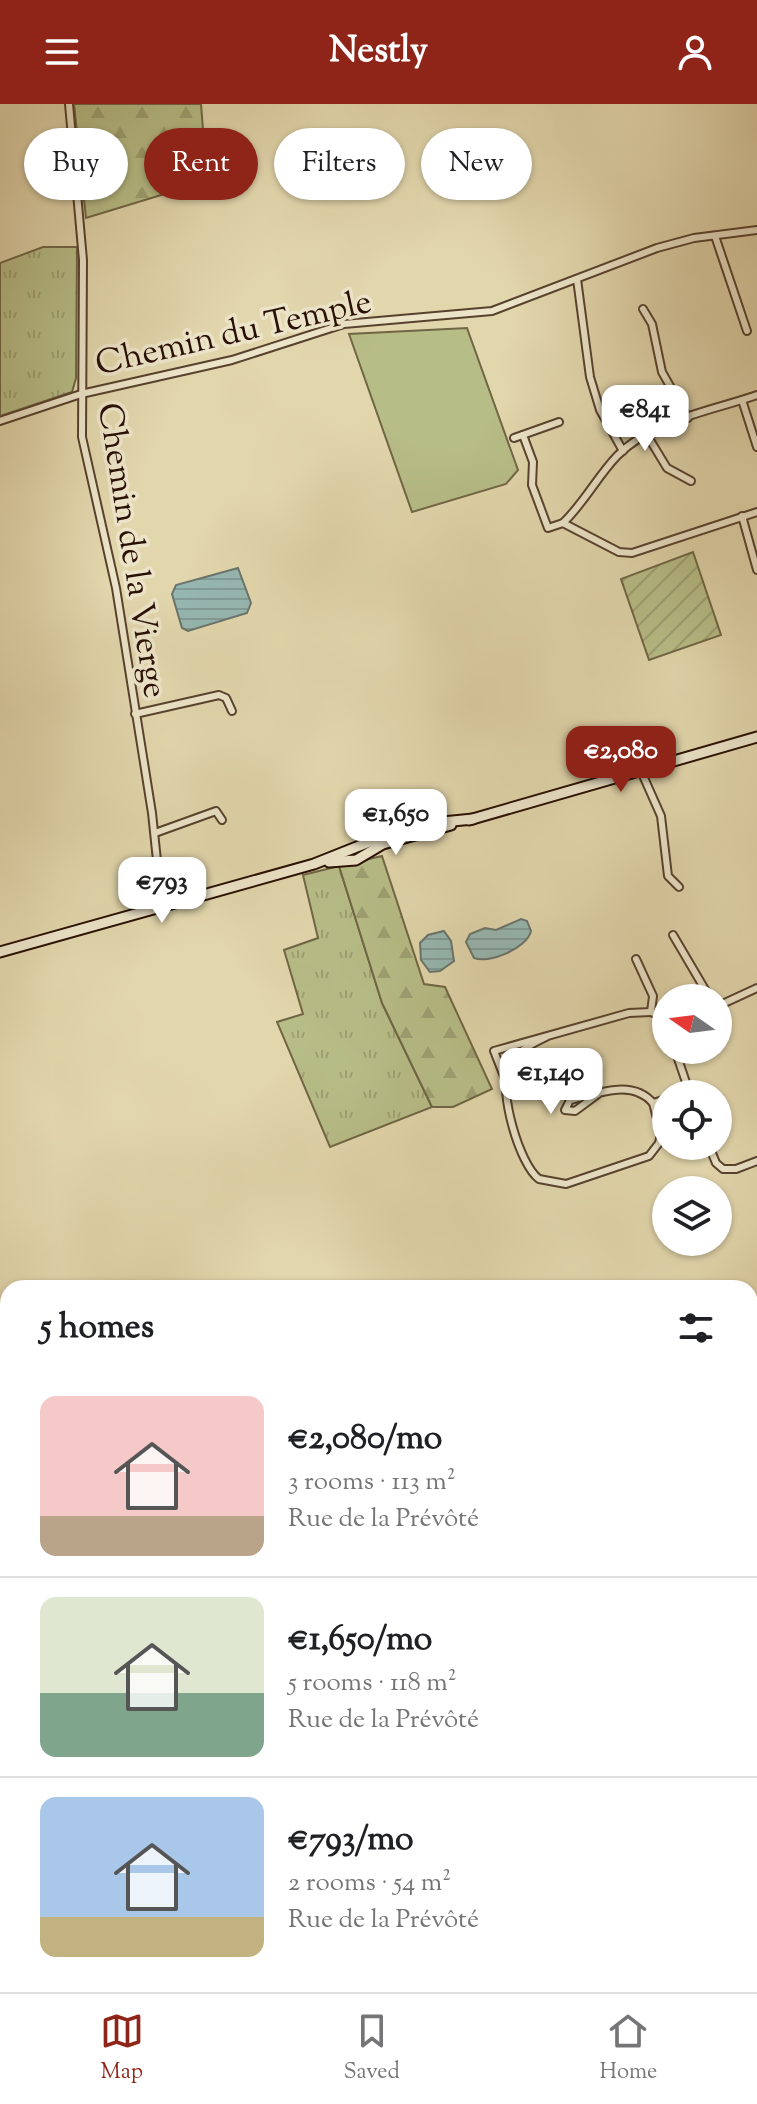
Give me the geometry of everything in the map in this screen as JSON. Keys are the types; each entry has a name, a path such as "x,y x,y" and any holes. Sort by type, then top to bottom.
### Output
{"street":[{"name":"Chemin de la Vierge","path":"69,104 83,260 83,445 108,544 155,833 162,908"},
{"name":"Chemin du Temple","path":"0,421 81,394 232,360 344,324 492,311 657,248 757,230"},
{"path":"715,236 747,331"},
{"path":"577,279 582,293 583,343 590,377 603,417 623,451"},
{"path":"643,309 652,324 662,372 688,418"},
{"path":"523,435 533,464 532,485 548,528 563,523 623,451 647,435 757,395"},
{"path":"742,400 757,447"},
{"path":"514,438 559,422"},
{"path":"647,435 667,468 691,481"},
{"path":"563,523 625,554 757,512"},
{"path":"742,516 757,570"},
{"path":"135,714 219,695 226,698 232,711"},
{"path":"0,952 314,864 356,860 383,844 757,737"},
{"path":"641,771 661,816 666,868 679,887"},
{"path":"155,833 216,811 222,820"},
{"path":"673,935 702,984"},
{"path":"484,1054 629,1013 651,1012 653,996 636,959"},
{"path":"732,1000 757,988"},
{"path":"505,1079 516,1056 546,1037"},
{"path":"494,1051 505,1079 507,1104 527,1167 539,1179 552,1184 566,1184 649,1156 652,1150"},
{"path":"598,1094 575,1111 565,1110 568,1101 598,1094 630,1089 652,1102"},
{"path":"715,1160 730,1170 757,1161"}],"green space":[{"path":"74,104 201,104 203,128 144,128 145,200 86,218 84,200 128,200 128,128 77,128"},
{"path":"43,247 77,247 76,378 72,392 0,416 0,263"},
{"path":"467,328 518,470 506,484 412,512 349,334"},
{"path":"693,552 721,635 649,660 621,579"},
{"path":"382,856 424,984 445,987 492,1089 453,1107 432,1107 382,1003 339,866"},
{"path":"339,866 382,1003 432,1107 330,1147 277,1022 303,1014 284,950 318,938 303,875"}],"water":[{"path":"238,568 251,603 247,613 188,631 182,628 172,594 176,585"},
{"path":"521,919 527,921 531,931 523,943 498,957 474,958 466,942 470,934 485,928 496,930"},
{"path":"444,931 451,941 454,961 440,971 430,972 421,960 420,943 428,935"}]}
